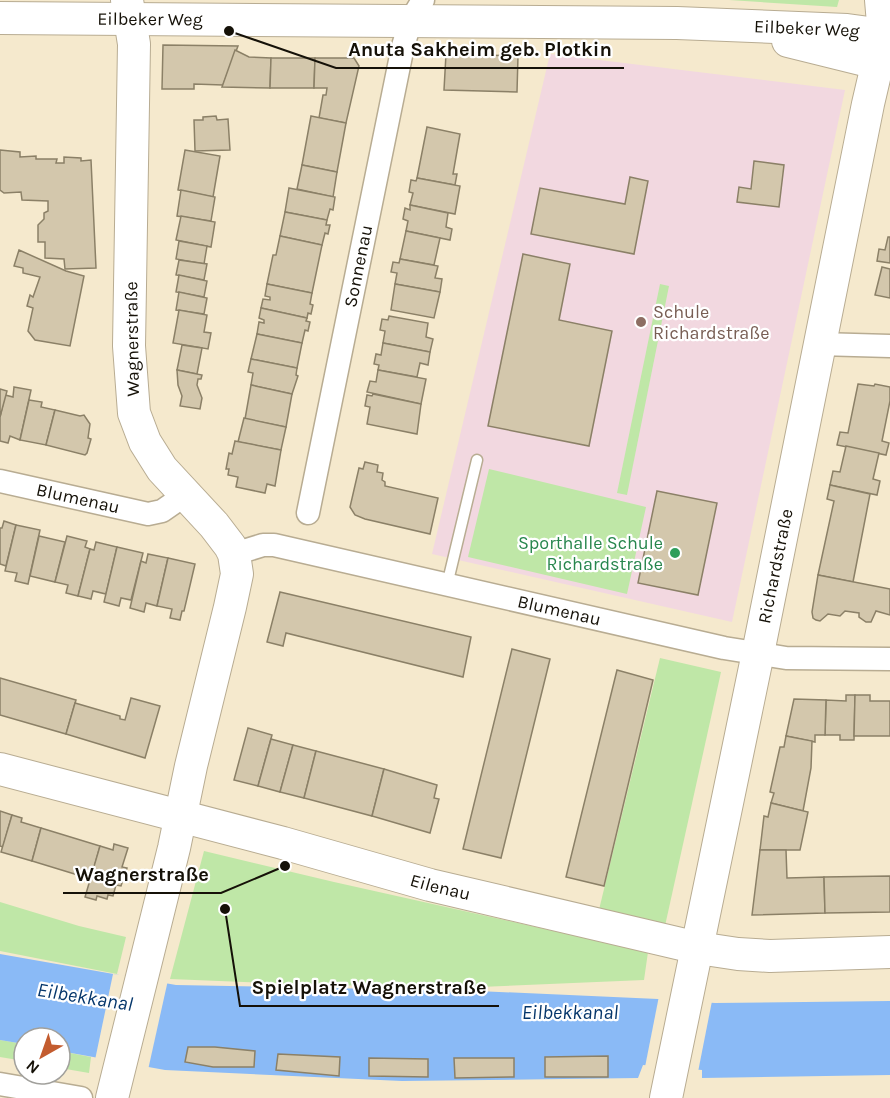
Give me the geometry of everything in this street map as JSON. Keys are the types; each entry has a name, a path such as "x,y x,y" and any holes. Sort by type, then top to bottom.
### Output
{"street":[{"name":"Richardstraße","path":"669,1084 819,344 884,42 881,0"},
{"name":"Eilbeker Weg","path":"0,18 129,9 417,10 847,30 884,42"},
{"name":"Wagnerstraße","path":"129,9 134,58 129,346 134,413 145,442 162,469 219,531 234,554"},
{"name":"Sonnenau","path":"308,513 403,46 417,10"},
{"path":"819,344 890,346"},
{"name":"Blumenau","path":"0,481 148,514 170,507 185,495"},
{"name":"Blumenau","path":"234,554 263,545 274,545 724,648 786,658 890,659"},
{"path":"116,1085 236,581 237,564 234,554"},
{"name":"Eilenau","path":"0,769 430,885 698,948 770,956 890,952"},
{"path":"0,1084 81,1098"}],"lane":[{"path":"447,585 477,460"}],"shaded area":[{"name":"Schule Richardstraße","path":"550,54 845,90 732,622 432,554"}],"green space":[{"path":"729,0 839,0 837,7"},
{"path":"660,284 669,286 627,495 617,493"},
{"path":"489,469 646,507 627,594 468,557"},
{"path":"660,658 721,672 663,935 597,918"},
{"path":"204,851 648,952 644,980 480,987 320,985 170,979"},
{"path":"0,902 79,926 126,937 117,974 0,951"},
{"path":"0,1040 12,1042 12,1059 0,1057"},
{"path":"72,1053 91,1057 89,1073 72,1070"}],"water":[{"name":"Eilbekkanal","path":"0,954 176,985 477,991 715,1003 890,1001 890,1075 702,1078 702,1070 643,1065 638,1078 402,1081 165,1070 72,1053 72,1026 12,1026 12,1042 0,1040"}],"pier":[{"path":"113,974 168,980 148,1070 95,1060"},
{"path":"659,996 712,1001 698,1072 645,1067"}],"building":[{"path":"163,45 238,46 223,85 194,84 194,89 162,89"},
{"path":"235,50 249,57 271,58 270,88 222,87"},
{"path":"446,54 518,56 517,92 444,90"},
{"path":"271,58 315,58 314,88 270,88"},
{"path":"315,58 354,58 359,66 346,123 319,118 323,95 326,95 327,88 314,88"},
{"path":"216,116 217,120 228,119 230,150 195,151 194,120"},
{"path":"311,116 346,123 337,172 302,165"},
{"path":"427,127 460,134 453,174 457,174 455,185 417,178"},
{"path":"0,150 20,152 20,157 36,156 36,159 57,159 56,163 64,163 64,157 81,158 81,161 91,160 96,268 65,269 64,259 45,258 45,242 38,242 38,225 44,219 44,213 48,211 48,201 22,200 21,192 4,193 0,190"},
{"path":"185,150 220,156 213,197 178,190"},
{"path":"754,161 784,165 779,207 737,202 739,187 751,189"},
{"path":"302,165 337,172 333,197 297,189"},
{"path":"630,177 648,181 634,254 531,234 540,188 625,204"},
{"path":"417,178 460,186 455,214 410,205 413,193 409,192 411,180 416,181"},
{"path":"289,188 335,197 333,210 330,209 327,220 285,212"},
{"path":"181,190 215,197 211,221 177,216"},
{"path":"410,205 448,213 446,227 452,229 450,240 406,231 408,221 403,219 405,208 410,210"},
{"path":"285,212 327,220 326,225 330,225 322,245 280,236"},
{"path":"181,216 215,222 211,247 176,240"},
{"path":"406,231 440,238 434,265 400,259"},
{"path":"280,236 322,245 312,293 267,284"},
{"path":"888,237 890,237 890,263 877,261 879,249 885,250"},
{"path":"179,241 207,246 204,264 176,259"},
{"path":"19,250 66,271 84,276 70,346 35,340 28,331 33,308 27,306 40,277 23,273 23,268 14,266"},
{"path":"523,254 570,264 559,320 612,331 589,446 488,426"},
{"path":"400,259 438,266 435,278 442,279 440,292 395,284 397,273 391,272 393,262 399,263"},
{"path":"179,260 207,264 204,280 176,275"},
{"path":"882,267 890,269 890,298 875,295"},
{"path":"179,275 207,281 204,297 176,292"},
{"path":"267,284 312,293 311,314 308,313 307,318 261,308 263,299 270,300 270,297 265,296"},
{"path":"395,284 440,292 434,318 391,310"},
{"path":"179,292 207,298 204,314 176,310"},
{"path":"261,308 307,318 306,321 310,322 308,331 305,330 302,343 257,334 259,322 264,323 264,320 259,318"},
{"path":"179,310 207,315 204,332 211,333 208,349 173,343"},
{"path":"389,316 428,323 426,337 433,339 430,352 383,343 385,331 380,330 382,319 388,320"},
{"path":"257,334 302,343 297,368 251,359"},
{"path":"383,343 430,352 428,365 420,363 417,377 378,370 379,365 374,364 376,354 381,355"},
{"path":"182,345 202,348 197,374 177,370"},
{"path":"251,359 297,368 296,375 298,376 292,394 251,385 253,373 248,372"},
{"path":"177,370 202,375 197,385 202,398 200,409 180,406 182,396 178,385"},
{"path":"378,370 426,379 421,404 367,392 370,381 376,382"},
{"path":"858,384 890,387 890,401 882,441 889,443 886,455 837,445 840,432 848,433"},
{"path":"251,385 292,394 286,427 245,419"},
{"path":"14,387 31,390 20,440 10,436 8,443 0,441 0,417 5,395 13,397"},
{"path":"0,389 7,391 0,417"},
{"path":"373,394 421,404 417,434 367,424 370,407 365,406 367,395 372,396"},
{"path":"29,400 42,402 41,407 55,410 46,445 20,440"},
{"path":"55,410 84,415 90,424 88,438 91,439 85,455 46,445"},
{"path":"244,418 286,427 281,450 238,442"},
{"path":"235,441 281,450 275,486 267,484 265,493 236,487 238,477 228,475 229,469 226,469 229,453 232,454"},
{"path":"846,446 879,453 873,479 880,481 877,495 830,485 833,471 840,472"},
{"path":"365,462 378,465 377,472 383,473 382,480 385,486 438,498 430,534 355,515 350,507 359,468 363,469"},
{"path":"830,485 870,494 853,582 818,575 834,501 827,499"},
{"name":"Sporthalle Schule Richardstraße","path":"657,491 717,503 698,595 638,583"},
{"path":"4,521 16,525 6,566 0,564 0,528"},
{"path":"16,525 40,530 28,584 15,581 17,573 5,571"},
{"path":"39,536 65,542 55,582 30,576"},
{"path":"67,536 87,541 85,547 90,549 78,596 66,593 68,585 55,582"},
{"path":"96,542 117,547 106,594 93,591 91,599 78,596 90,549 94,550"},
{"path":"117,547 143,553 131,600 121,598 119,606 104,602"},
{"path":"148,554 168,558 157,606 146,603 144,612 130,608 141,561 146,563"},
{"path":"168,558 195,564 180,620 170,618 172,609 157,606"},
{"path":"818,575 890,589 890,615 876,611 871,622 866,622 859,617 859,613 845,611 840,616 828,614 820,621 816,620 812,612"},
{"path":"280,592 471,637 463,677 286,633 283,646 267,642"},
{"path":"512,649 550,659 501,858 463,849"},
{"path":"617,670 653,680 604,886 566,877"},
{"path":"0,678 76,700 66,734 0,715"},
{"path":"846,695 855,695 854,740 840,740 840,735 825,735 826,700 846,701"},
{"path":"855,695 870,695 870,701 890,701 890,736 854,736"},
{"path":"131,698 160,706 145,758 66,734 75,703 120,716 120,719 125,720"},
{"path":"794,699 826,700 825,735 815,735 815,742 786,736"},
{"path":"248,728 272,735 258,786 234,780"},
{"path":"786,736 812,741 811,768 803,811 771,803 774,793 770,792 780,747 784,747"},
{"path":"271,739 293,745 280,792 258,786"},
{"path":"293,745 316,751 304,798 280,792"},
{"path":"316,751 384,769 372,816 304,798"},
{"path":"384,769 437,785 434,798 439,799 430,833 372,816"},
{"path":"771,803 808,812 800,850 760,850 764,816 768,817"},
{"path":"0,811 12,815 3,847 0,846"},
{"path":"12,815 22,818 21,822 41,828 32,861 1,852"},
{"path":"41,828 100,846 91,879 32,861"},
{"path":"114,844 128,848 122,867 127,868 121,886 116,885 113,896 108,895 107,899 97,896 96,900 85,897 100,846 113,850"},
{"path":"760,850 786,850 787,878 824,877 825,913 752,915"},
{"path":"890,876 890,912 825,913 824,877"},
{"path":"188,1047 255,1051 254,1067 213,1067 185,1062"},
{"path":"278,1054 340,1057 339,1076 276,1070"},
{"path":"608,1056 608,1077 545,1077 545,1057"},
{"path":"369,1058 428,1059 428,1077 369,1076"},
{"path":"454,1058 514,1058 514,1077 455,1078"}],"place":[{"name":"Anuta Sakheim geb. Plotkin","path":"229,31"},
{"name":"Schule Richardstraße","path":"641,322"},
{"name":"Sporthalle Schule Richardstraße","path":"675,553"},
{"name":"Wagnerstraße","path":"285,866"},
{"name":"Spielplatz Wagnerstraße","path":"225,909"}]}
